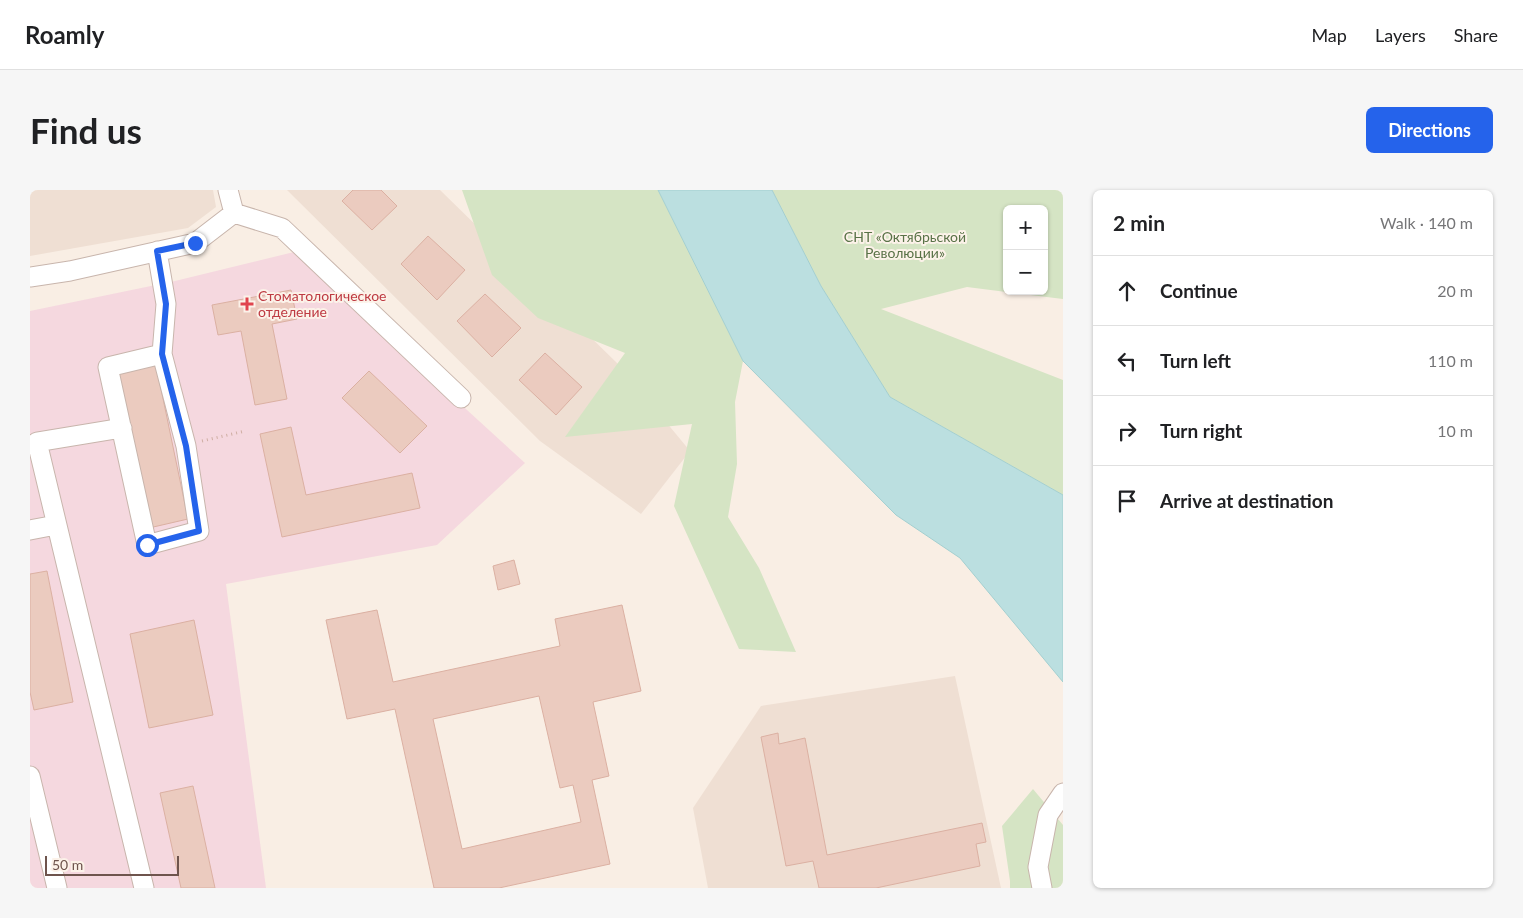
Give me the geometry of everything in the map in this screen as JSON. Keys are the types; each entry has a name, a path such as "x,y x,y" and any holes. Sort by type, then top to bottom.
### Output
{"street":[{"path":"228,190 234,213"},
{"path":"30,277 70,271 195,243 234,213"},
{"path":"234,213 282,228 461,398"},
{"path":"157,251 166,304 162,354 186,446 199,531 147,545 108,367 162,354"},
{"path":"122,428 37,442 144,888"},
{"path":"30,530 56,525"},
{"path":"30,776 34,809 57,888"},
{"path":"1042,888 1038,867 1048,815 1063,792"}],"path":[{"path":"186,446 245,431"}],"shaded area":[{"path":"30,190 213,190 216,207 188,228 30,256"},
{"path":"287,190 440,190 618,364 690,451 641,514 540,441"},
{"path":"294,252 525,463 437,545 226,584 266,888 30,888 30,311 175,281"},
{"path":"955,676 1001,888 708,888 693,808 761,706"}],"green space":[{"path":"462,190 658,190 743,361 735,402 737,464 728,517 759,568 796,652 739,649 674,506 692,424 565,437 625,353 538,318 492,275"},
{"name":"СНТ «Октябрьской Революции»","path":"772,190 1063,190 1063,299 1031,295 1048,295 1048,205 1003,205 1003,292 967,287 881,309 1063,380 1063,495 890,397 821,286"},
{"path":"1033,789 1063,825 1063,888 1010,888 1002,826"}],"water":[{"path":"658,190 772,190 821,286 890,397 1063,495 1063,682 960,558 896,515 743,361"}],"building":[{"path":"353,190 381,190 397,206 372,230 342,201"},
{"path":"428,236 465,270 437,300 401,264"},
{"path":"291,290 297,319 272,324 287,399 255,405 241,331 218,335 212,305"},
{"path":"485,294 521,328 492,357 457,321"},
{"path":"545,353 582,387 556,415 519,380"},
{"path":"155,360 188,519 149,528 116,368"},
{"path":"369,371 427,426 400,453 342,398"},
{"path":"291,427 306,495 412,473 420,508 282,537 260,434"},
{"path":"514,560 520,584 498,590 493,566"},
{"path":"47,571 73,702 34,710 30,692 30,574"},
{"path":"622,605 641,691 593,702 609,776 592,780 610,864 499,888 434,888 395,709 347,719 326,620 377,610 393,682 560,646 555,619","holes":["539,696 560,788 573,785 581,822 462,849 433,719"]},
{"path":"194,620 213,715 149,728 130,634"},
{"path":"778,733 779,744 805,738 827,855 982,823 986,842 976,844 980,866 876,888 819,888 813,861 786,866 761,737"},
{"path":"193,786 215,888 181,888 160,793"}],"place":[{"name":"Стоматологическое отделение","path":"247,304"}],"route":[{"path":"147,545 199,531 186,446 162,354 166,304 157,251 195,243"}]}
